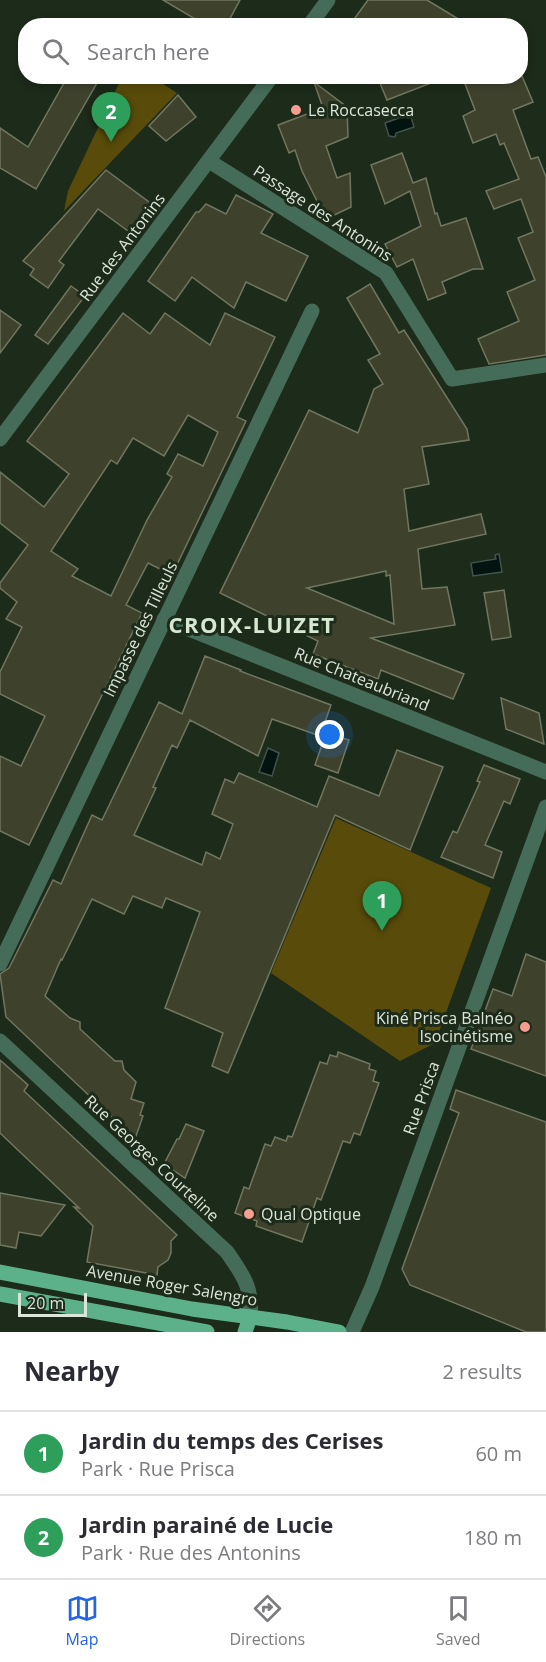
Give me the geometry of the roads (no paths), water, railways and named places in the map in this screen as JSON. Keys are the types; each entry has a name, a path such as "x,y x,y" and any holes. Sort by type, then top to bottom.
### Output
{"main road":[{"name":"Avenue Roger Salengro","path":"0,1272 192,1309 339,1332"},
{"path":"0,1294 207,1332"},
{"path":"245,1332 250,1317"}],"street":[{"path":"315,18 328,0"},
{"name":"Rue des Antonins","path":"0,439 266,84"},
{"name":"Passage des Antonins","path":"209,160 386,273 453,379 546,365"},
{"name":"Impasse des Tilleuls","path":"0,964 312,310"},
{"name":"Rue Chateaubriand","path":"164,619 546,772"},
{"name":"Rue Prisca","path":"352,1332 372,1287 546,807"},
{"name":"Rue Georges Courteline","path":"0,1041 227,1252 250,1292 250,1317"}],"place":[{"name":"Le Roccasecca","path":"296,110"},
{"name":"Jardin parainé de Lucie","path":"111,142"},
{"name":"Jardin du temps des Cerises","path":"382,931"},
{"name":"Kiné Prisca Balnéo Isocinétisme","path":"525,1027"},
{"name":"Qual Optique","path":"249,1214"}],"district":[{"name":"CROIX-LUIZET","path":"252,625"}]}
